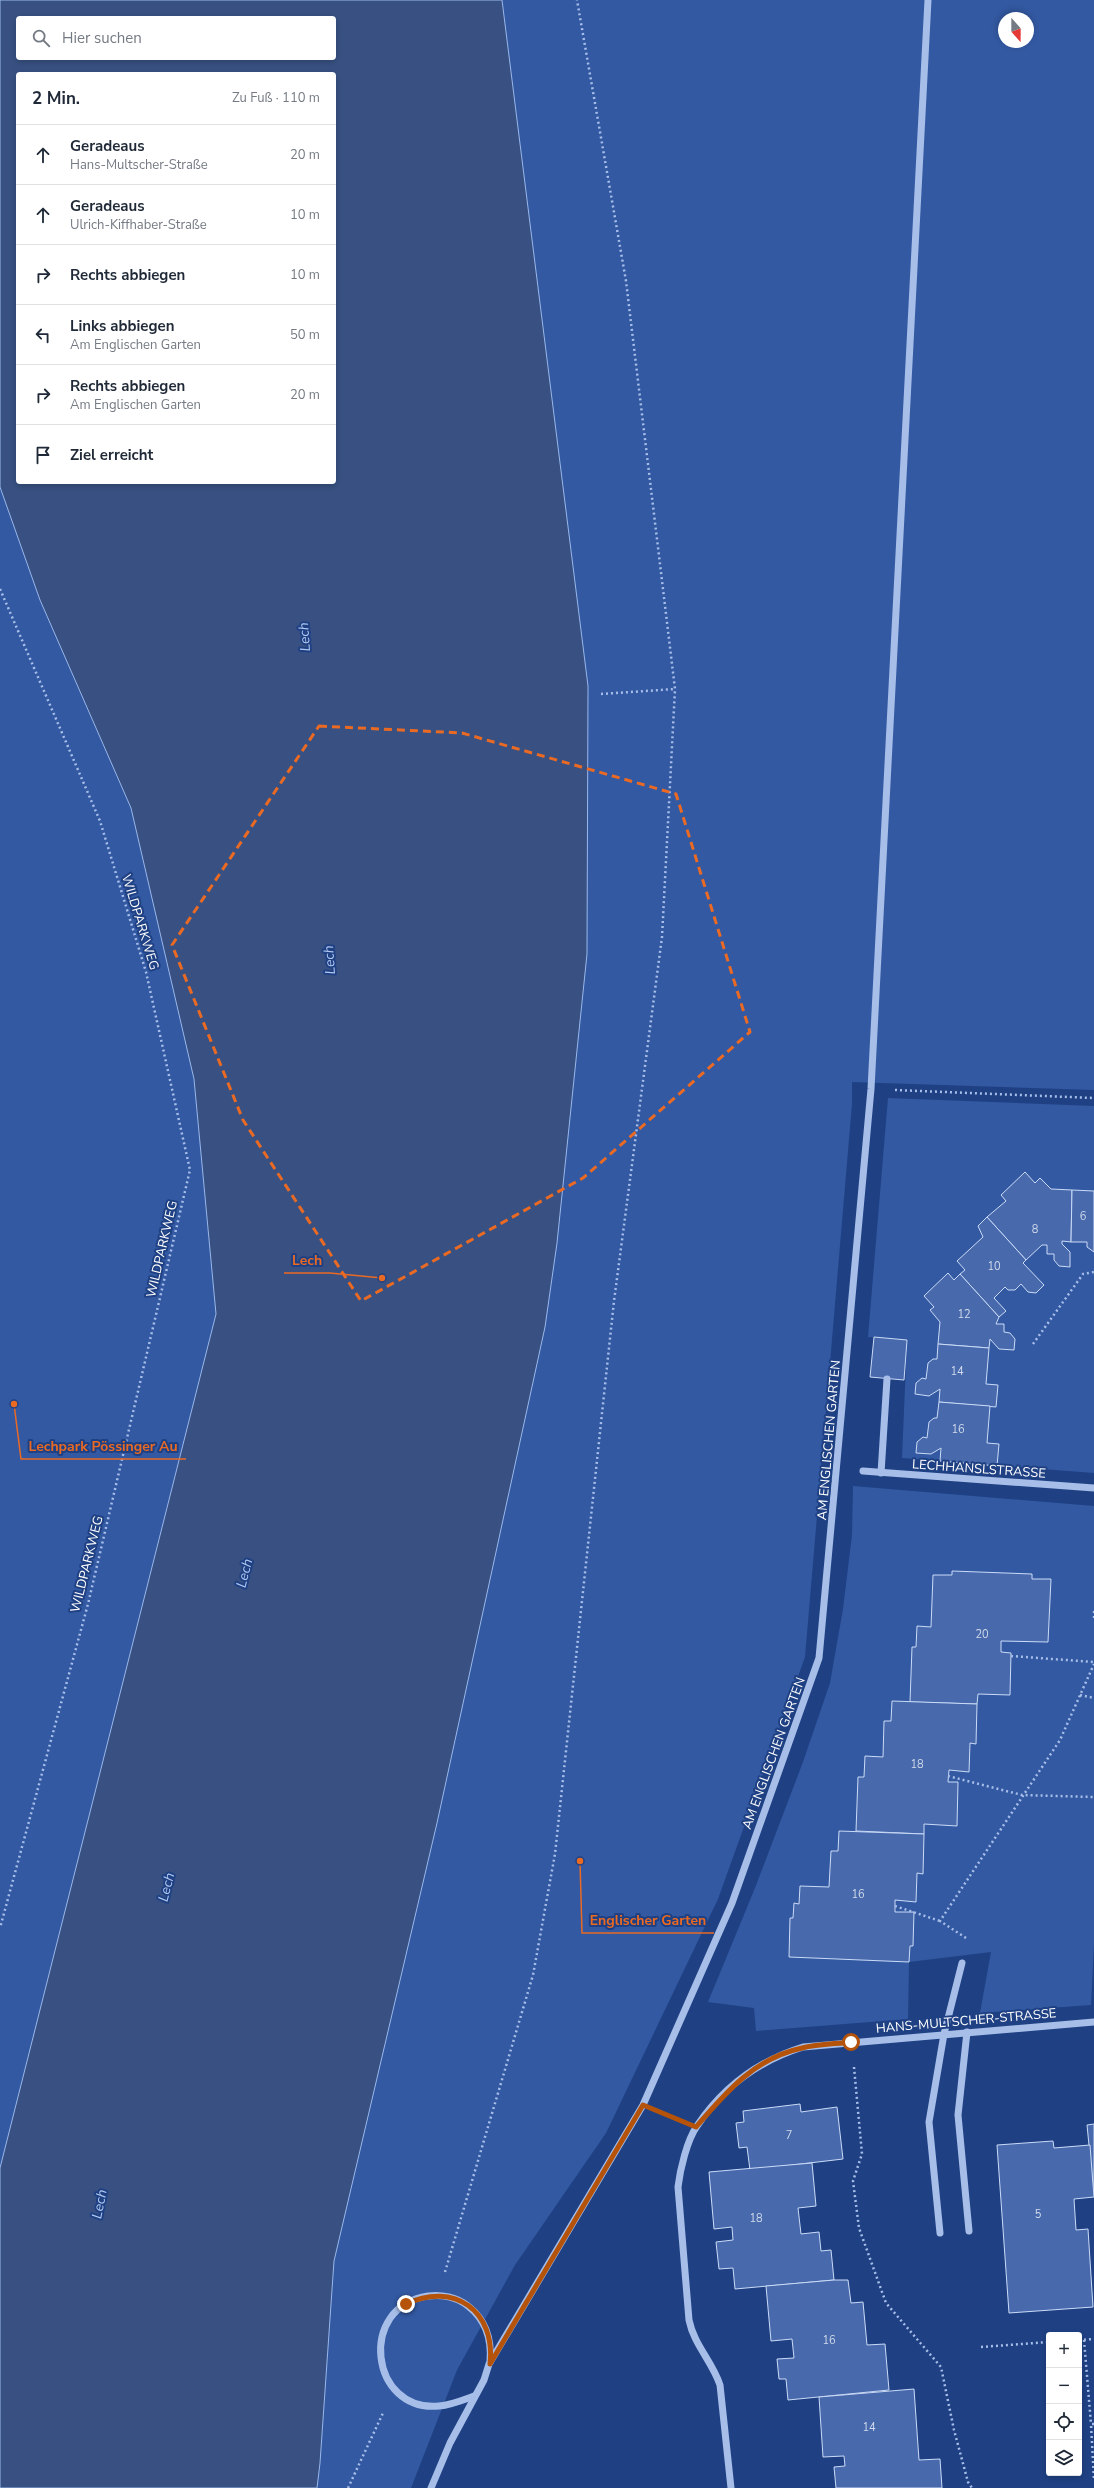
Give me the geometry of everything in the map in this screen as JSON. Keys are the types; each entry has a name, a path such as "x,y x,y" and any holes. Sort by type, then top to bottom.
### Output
{"street":[{"name":"AM ENGLISCHEN GARTEN","path":"431,2488 450,2443 474,2396 484,2380 490,2364 643,2105 732,1903 819,1658 871,1090 928,0"},
{"path":"881,1473 887,1379"},
{"name":"LECHHANSLSTRASSE","path":"863,1471 1094,1488"},
{"path":"940,2233 929,2122 944,2034 962,1963"},
{"name":"HANS-MULTSCHER-STRASSE","path":"731,2488 720,2385 716,2372 694,2339 688,2320 678,2187 681,2169 696,2127 730,2087 754,2068 777,2055 803,2048 851,2042 1094,2022"},
{"path":"967,2032 958,2115 969,2230"},
{"name":"AM ENGLISCHEN GARTEN","path":"474,2396 438,2406 422,2405 407,2399 395,2389 385,2375 380,2360 380,2344 384,2328 393,2314 406,2304 420,2297 435,2295 447,2296 463,2302 475,2311 484,2323 490,2336 490,2364"}],"path":[{"path":"447,2296 443,2280 533,1975 555,1854 614,1301 662,937 675,689 626,281 577,0"},
{"name":"WILDPARKWEG","path":"0,589 100,821 146,972 190,1170 88,1604 0,1928"},
{"path":"601,694 675,689"},
{"path":"871,1090 1094,1098"},
{"path":"1033,1344 1082,1274 1094,1272"},
{"path":"1094,1611 1094,1621"},
{"path":"940,1921 1022,1795 1060,1740 1094,1663 1011,1656"},
{"path":"1080,1695 1094,1698"},
{"path":"948,1776 1022,1795 1094,1797"},
{"path":"895,1906 940,1921 969,1940"},
{"path":"851,2042 862,2154 853,2181 859,2228 886,2304 941,2367 954,2430 968,2482 972,2488"},
{"path":"1094,2339 1084,2340 1092,2424 1094,2481"},
{"path":"981,2347 1046,2342"},
{"path":"348,2488 395,2389"}],"highlighted area":[{"path":"319,726 462,733 676,794 750,1032 583,1178 361,1301 243,1120 172,945"}],"shaded area":[{"path":"502,0 1094,0 1094,1090 852,1082 852,1104 805,1657 718,1899 606,2133 515,2265 457,2370 411,2488 317,2488 334,2261 588,686"},
{"path":"0,487 40,600 131,808 194,1079 216,1314 0,2168"},
{"path":"888,1098 1094,1106 1094,1473 902,1458 907,1340 868,1337"},
{"path":"853,1486 1094,1506 1094,1944 1091,2005 980,2013 991,1952 909,1962 908,2019 756,2031 754,2008 708,2002 755,1888 803,1762 830,1683 843,1609 852,1535"}],"water":[{"name":"Lech","path":"0,0 502,0 588,686 587,954 557,1243 545,1327 437,1823 334,2261 317,2488 0,2488 0,2168 216,1314 194,1079 131,808 40,600 0,487"}],"building":[{"path":"1025,1172 1035,1183 1040,1178 1051,1189 1072,1190 1071,1242 1062,1241 1062,1244 1070,1252 1070,1267 1059,1266 1054,1260 1054,1254 1047,1254 1047,1245 1042,1245 1026,1260 987,1217 1006,1201 1001,1195"},
{"path":"1072,1190 1094,1191 1094,1252 1087,1247 1087,1242 1071,1242"},
{"path":"987,1217 1026,1260 1023,1263 1044,1285 1036,1293 1028,1292 1021,1284 1015,1290 1008,1290 1005,1287 994,1298 1006,1311 999,1317 960,1274 965,1270 957,1261 983,1237 978,1226"},
{"path":"948,1273 954,1280 960,1274 999,1317 996,1324 1004,1324 1004,1332 1010,1333 1015,1339 1014,1350 999,1349 990,1339 989,1348 938,1344 940,1322 930,1310 934,1307 924,1296"},
{"path":"874,1337 907,1340 904,1380 870,1377"},
{"path":"938,1344 989,1348 986,1384 998,1385 996,1407 939,1402 940,1389 929,1396 915,1394 916,1383 922,1378 926,1379 928,1363 933,1359 937,1359"},
{"path":"939,1402 990,1406 987,1443 999,1444 997,1466 940,1461 941,1448 931,1454 916,1453 917,1442 923,1437 927,1438 929,1422 934,1418 937,1418"},
{"path":"952,1571 1032,1574 1032,1579 1051,1579 1048,1642 1001,1641 1001,1652 1011,1653 1010,1695 978,1694 977,1704 910,1702 912,1647 916,1647 917,1626 931,1627 933,1575 952,1575"},
{"path":"892,1701 977,1704 976,1744 970,1743 969,1772 949,1770 948,1782 958,1782 957,1826 924,1824 924,1834 856,1831 858,1777 864,1777 865,1756 883,1757 884,1721 891,1721"},
{"path":"839,1831 924,1834 923,1874 917,1873 916,1902 895,1900 895,1912 914,1912 913,1946 910,1946 909,1962 789,1957 790,1918 793,1918 794,1903 799,1904 800,1886 829,1887 831,1851 838,1851"},
{"path":"800,2104 801,2112 837,2107 843,2159 750,2170 747,2147 739,2148 736,2123 744,2122 743,2111"},
{"path":"1094,2124 1094,2196 1087,2125"},
{"path":"1053,2141 1054,2148 1090,2145 1094,2197 1074,2199 1076,2230 1088,2229 1093,2307 1009,2313 997,2145"},
{"path":"812,2163 816,2206 798,2208 801,2234 819,2232 821,2251 831,2250 834,2280 735,2289 733,2268 719,2269 716,2242 733,2240 732,2227 714,2229 709,2172"},
{"path":"848,2280 851,2303 863,2302 867,2345 885,2344 889,2390 788,2400 786,2379 779,2379 777,2359 794,2358 792,2339 771,2341 766,2286"},
{"path":"914,2389 919,2460 940,2459 942,2488 836,2488 834,2467 845,2466 844,2456 823,2457 819,2397"}],"place":[{"name":"Lech","path":"382,1278"},
{"name":"Lechpark Pössinger Au","path":"14,1404"},
{"name":"Englischer Garten","path":"580,1861"}],"route":[{"path":"406,2304 420,2297 435,2295 447,2296 463,2302 475,2311 484,2323 490,2336 490,2364 643,2105 696,2127 730,2087 754,2068 777,2055 803,2048 851,2042"}]}
